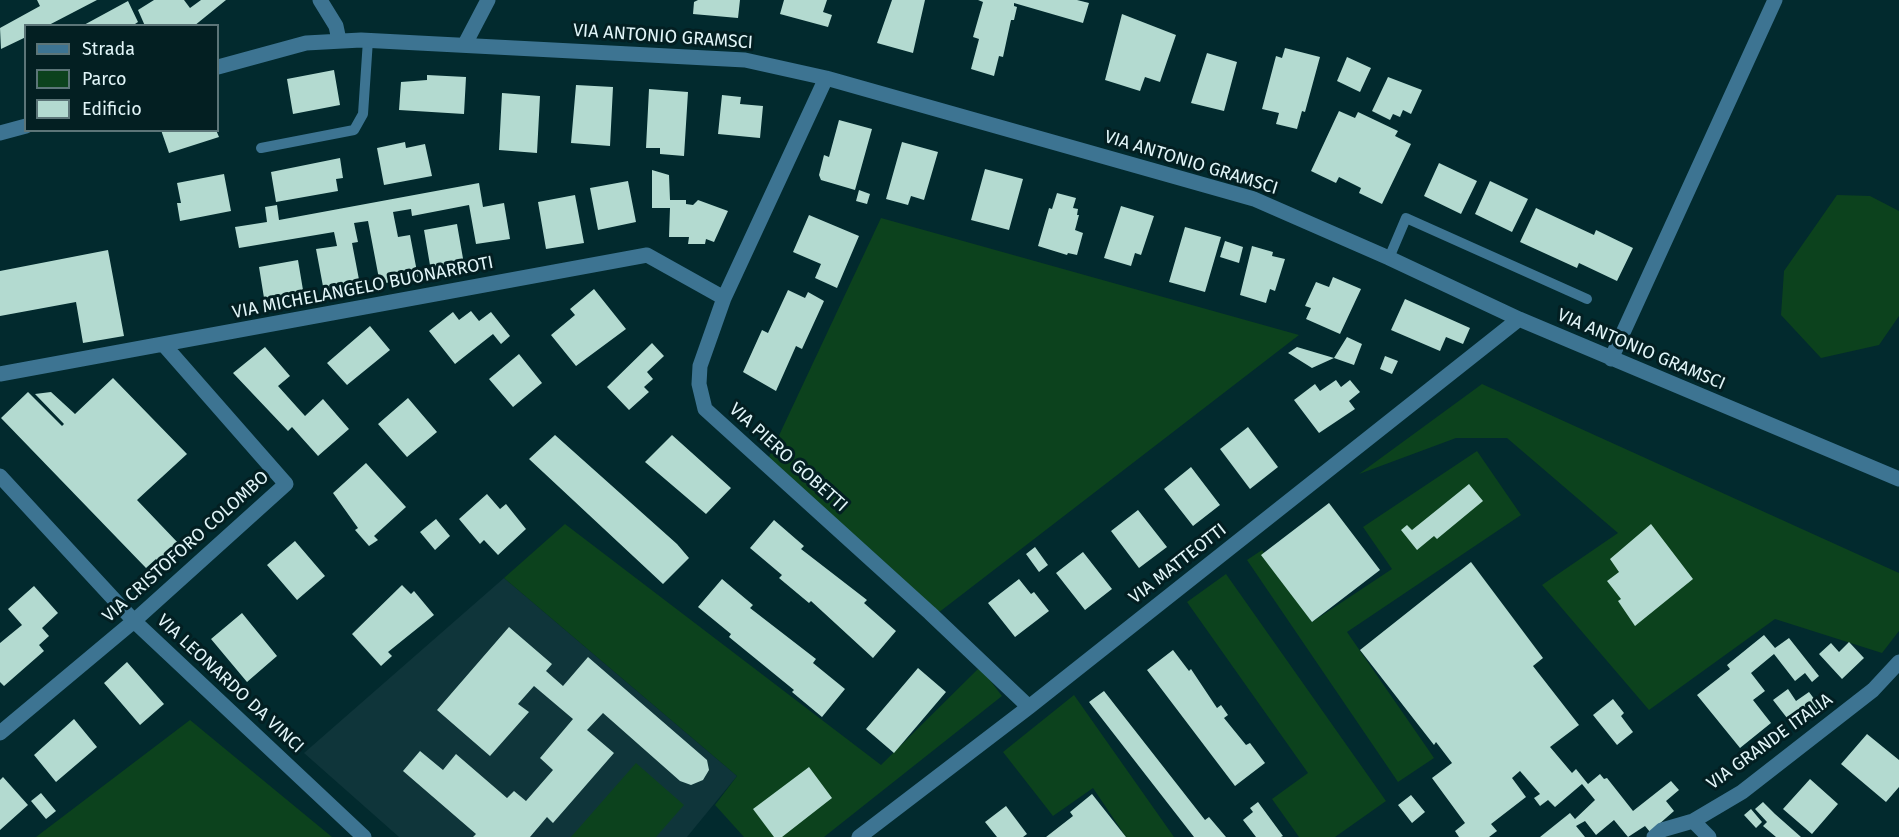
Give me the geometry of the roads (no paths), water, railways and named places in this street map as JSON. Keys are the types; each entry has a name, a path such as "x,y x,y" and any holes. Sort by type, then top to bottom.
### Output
{"street":[{"path":"320,0 336,26 339,40"},
{"path":"465,44 488,0"},
{"path":"1611,359 1775,0"},
{"name":"VIA ANTONIO GRAMSCI","path":"219,67 276,49 339,40 368,40 745,60 826,78 1254,199 1389,258 1519,320 1899,479"},
{"name":"VIA PIERO GOBETTI","path":"826,78 724,298 700,366 699,384 705,409 930,613 1029,707"},
{"path":"0,133 24,127"},
{"name":"VIA MICHELANGELO BUONARROTI","path":"0,374 647,255 724,298"},
{"name":"VIA MATTEOTTI","path":"859,837 1029,707 1519,320"},
{"name":"VIA CRISTOFORO COLOMBO","path":"0,733 134,621 286,484 164,345"},
{"name":"VIA LEONARDO DA VINCI","path":"0,476 134,621 364,837"},
{"name":"VIA GRANDE ITALIA","path":"1654,837 1662,830 1693,821 1781,763 1873,690 1899,663"},
{"path":"1690,837 1693,821"},
{"path":"1693,821 1709,837"}],"lane":[{"path":"261,148 354,130 363,114 368,40"},
{"path":"1389,258 1406,218 1587,299"}]}
